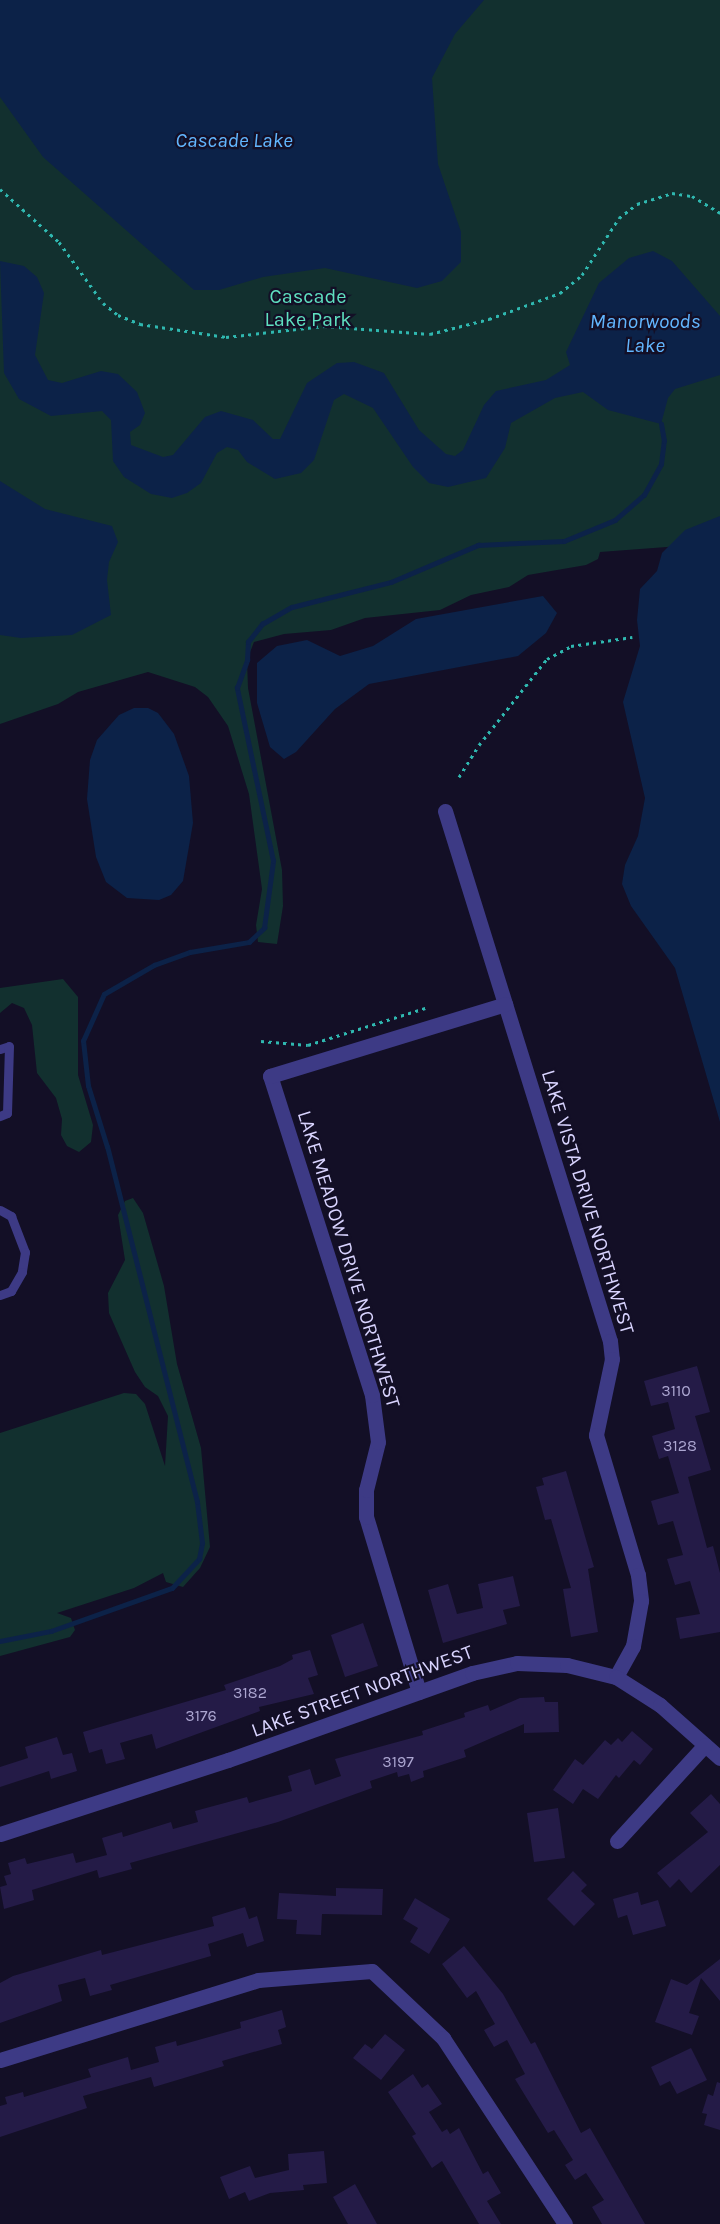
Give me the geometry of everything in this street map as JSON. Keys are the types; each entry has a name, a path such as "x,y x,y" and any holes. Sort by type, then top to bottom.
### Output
{"street":[{"name":"LAKE VISTA DRIVE NORTHWEST","path":"445,810 610,1341 612,1359 596,1435 638,1575 641,1601 633,1646 616,1677"},
{"name":"LAKE MEADOW DRIVE NORTHWEST","path":"419,1692 366,1517 366,1490 378,1442 372,1395 270,1076 505,1004"},
{"name":"LAKE STREET NORTHWEST","path":"0,1834 228,1760 472,1673 518,1663 567,1665 616,1677 660,1705 720,1758"},
{"path":"617,1841 705,1745"},
{"path":"0,2060 258,1980 372,1971 443,2038 565,2224"}],"lane":[{"path":"0,1049 9,1046 7,1113 0,1116"},
{"path":"0,1210 11,1216 25,1252 22,1272 11,1290 0,1295"}],"path":[{"path":"0,189 59,242 103,303 118,315 140,324 226,337 324,326 430,334 479,321 560,292 582,275 619,219 637,204 672,193 692,196 720,213"},
{"path":"459,777 478,745 547,659 571,646 632,637"},
{"path":"261,1041 308,1045 425,1008"}],"green space":[{"name":"Cascade Lake Park","path":"0,0 720,0 720,543 600,552 598,559 586,565 528,575 509,587 471,595 440,610 365,618 331,630 284,634 254,642 247,660 248,688 282,870 283,906 277,944 258,942 256,925 262,889 249,794 228,726 208,697 195,687 148,672 78,692 58,704 0,724"},
{"path":"63,979 78,997 78,1075 93,1125 91,1142 79,1152 67,1146 61,1135 62,1119 56,1098 37,1073 32,1025 24,1008 12,1003 0,1013 0,988"},
{"path":"133,1198 143,1213 164,1286 177,1364 201,1448 210,1547 200,1568 183,1587 166,1582 163,1573 134,1588 57,1613 71,1618 75,1630 70,1637 0,1656 0,1433 124,1393 136,1394 145,1404 165,1466 168,1416 158,1396 145,1387 135,1372 109,1313 108,1293 125,1260 118,1215 125,1201"}],"water":[{"name":"Cascade Lake","path":"0,0 484,0 455,34 432,78 438,164 461,232 461,262 442,281 417,288 325,268 263,277 219,290 194,290 43,157 0,97"},
{"name":"Manorwoods Lake","path":"653,251 672,261 720,316 720,375 675,389 668,398 661,424 608,410 583,392 555,398 511,423 505,448 486,478 448,487 429,483 413,467 373,408 344,394 334,400 314,460 301,473 275,479 247,462 238,450 227,447 217,453 201,483 187,493 172,498 151,494 124,477 113,461 111,420 102,411 51,416 19,399 4,373 0,261 24,266 37,277 44,293 35,355 48,380 62,383 101,371 118,374 137,392 145,413 140,425 130,432 131,445 163,457 173,455 205,417 221,411 253,420 273,439 280,439 307,383 337,363 354,362 384,373 419,430 446,454 455,456 463,450 484,405 496,391 546,380 570,365 566,352 599,283 629,258"},
{"path":"0,481 45,509 112,526 118,542 109,562 107,580 111,615 72,635 21,638 0,635"},
{"path":"720,516 720,1122 675,968 631,906 622,884 625,865 638,836 645,798 623,702 640,646 637,620 640,589 657,571 662,553 685,530"},
{"path":"543,596 557,613 546,633 518,656 369,684 335,709 296,752 284,759 270,747 257,703 257,663 277,646 307,640 340,656 373,646 416,619"},
{"path":"134,708 148,708 158,713 174,734 189,776 193,823 183,881 171,895 159,900 127,898 106,882 96,857 87,799 90,760 97,740 119,715"}],"building":[{"path":"697,1366 710,1412 695,1416 711,1470 688,1477 707,1548 713,1546 720,1573 720,1632 680,1639 676,1618 700,1614 690,1581 675,1585 667,1559 683,1555 673,1521 658,1525 651,1501 679,1493 668,1456 659,1459 652,1436 675,1429 668,1402 651,1406 644,1381"},
{"path":"566,1471 594,1567 588,1569 598,1632 571,1637 563,1589 571,1588 551,1519 545,1520 536,1487 544,1485 542,1478"},
{"path":"513,1576 520,1606 503,1610 507,1624 443,1643 428,1590 448,1584 457,1614 483,1608 478,1584"},
{"path":"363,1623 378,1666 345,1677 331,1635"},
{"path":"310,1650 318,1675 308,1678 314,1694 259,1707 260,1711 156,1749 152,1734 120,1743 125,1759 106,1764 102,1749 89,1753 83,1732 226,1690 224,1685 280,1666 293,1659 292,1655"},
{"path":"544,1697 545,1702 558,1702 559,1732 524,1733 524,1724 464,1750 466,1757 423,1771 424,1777 411,1782 409,1774 398,1777 397,1772 370,1781 372,1788 278,1822 130,1863 132,1869 99,1878 97,1870 32,1890 34,1900 4,1909 0,1887 7,1885 4,1876 11,1874 8,1863 25,1858 27,1864 73,1853 76,1863 107,1855 102,1838 122,1832 123,1837 171,1822 173,1829 198,1822 195,1811 247,1797 249,1803 292,1791 288,1776 310,1769 315,1785 341,1776 335,1759 423,1735 422,1731 465,1717 464,1713 488,1705 490,1711 520,1698"},
{"path":"632,1731 653,1749 640,1765 634,1760 619,1778 616,1775 598,1799 583,1789 573,1804 553,1790 575,1759 583,1765 605,1740 611,1745 618,1738 622,1742"},
{"path":"57,1737 63,1755 72,1753 77,1771 51,1779 49,1771 0,1787 0,1767 28,1758 25,1747"},
{"path":"711,1794 720,1804 720,1865 691,1893 679,1879 670,1888 657,1873 708,1832 690,1813"},
{"path":"558,1808 565,1858 534,1862 527,1813"},
{"path":"573,1871 587,1885 581,1891 595,1904 574,1926 547,1899"},
{"path":"336,1888 383,1889 382,1915 322,1914 321,1935 296,1934 297,1920 277,1919 279,1893 336,1896"},
{"path":"638,1892 641,1905 658,1900 666,1926 633,1935 627,1915 618,1918 613,1899"},
{"path":"415,1898 450,1919 429,1954 410,1942 418,1928 403,1919"},
{"path":"245,1907 249,1919 257,1916 264,1941 247,1947 243,1933 208,1944 211,1956 110,1985 112,1990 90,1996 85,1978 58,1985 62,2001 0,2023 0,1983 13,1976 101,1950 102,1955 214,1926 212,1917"},
{"path":"464,1946 503,1994 531,2044 535,2042 581,2133 590,2128 645,2224 602,2224 592,2207 604,2200 586,2173 575,2180 565,2165 573,2160 554,2130 548,2133 515,2079 525,2074 507,2040 494,2047 484,2030 495,2024 476,1991 467,1998 442,1964"},
{"path":"720,1959 720,2001 701,1978 689,2013 699,2016 692,2035 655,2022 671,1979 687,1985"},
{"path":"282,2010 286,2027 278,2030 282,2044 222,2061 224,2066 154,2087 151,2077 83,2096 87,2108 0,2137 0,2106 7,2104 5,2097 23,2092 24,2097 91,2077 88,2069 128,2057 131,2070 159,2062 155,2047 176,2041 177,2046 241,2028 240,2022"},
{"path":"385,2034 405,2050 381,2080 353,2058 365,2044 372,2049"},
{"path":"691,2048 707,2080 677,2094 670,2081 660,2086 651,2067"},
{"path":"413,2074 422,2088 428,2084 442,2104 429,2112 442,2132 447,2129 450,2134 459,2128 483,2174 488,2171 501,2193 487,2201 501,2224 479,2224 442,2161 432,2168 412,2136 416,2134 388,2092"},
{"path":"717,2082 720,2083 720,2130 704,2125 707,2114 702,2113 708,2094 713,2096"},
{"path":"324,2151 327,2183 303,2185 304,2190 270,2193 249,2201 245,2192 229,2199 220,2177 250,2166 255,2178 289,2170 288,2154"},
{"path":"355,2184 377,2224 348,2224 333,2197"}],"waterway":[{"path":"0,1641 51,1631 172,1588 199,1559 202,1543 197,1502 107,1147 88,1086 83,1041 104,994 154,965 190,952 249,942 264,928 273,861 237,688 247,660 248,642 262,624 292,607 391,582 478,545 564,541 615,520 644,495 661,464 664,441 661,424"}]}
